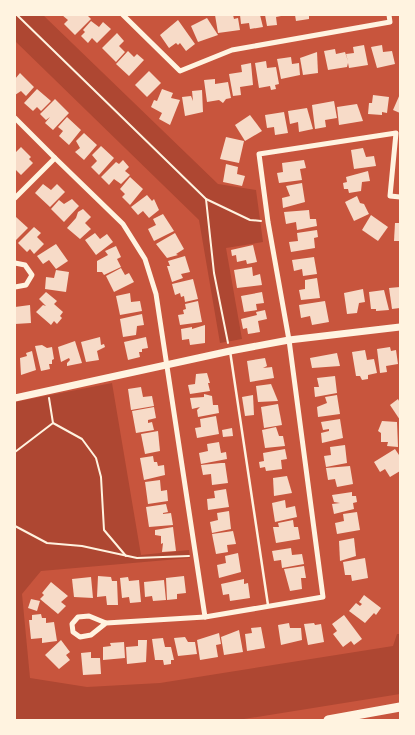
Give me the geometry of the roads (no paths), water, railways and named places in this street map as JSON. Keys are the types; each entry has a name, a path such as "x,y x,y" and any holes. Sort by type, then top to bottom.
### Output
{"main road":[{"path":"328,720 400,707"}],"street":[{"path":"123,15 180,71 232,50 390,22 389,15"},
{"path":"15,118 123,224 145,259 156,294 168,364 205,617"},
{"path":"106,624 90,635 80,637 73,632 72,624 78,617 89,616 106,624 205,617 323,598 289,340 268,222 259,154 396,133 390,196 400,197"},
{"path":"15,198 55,158"},
{"path":"15,263 25,264 32,275 26,286 15,287"},
{"path":"15,398 168,364 289,340 400,327"}],"lane":[{"path":"230,351 268,607"}]}
